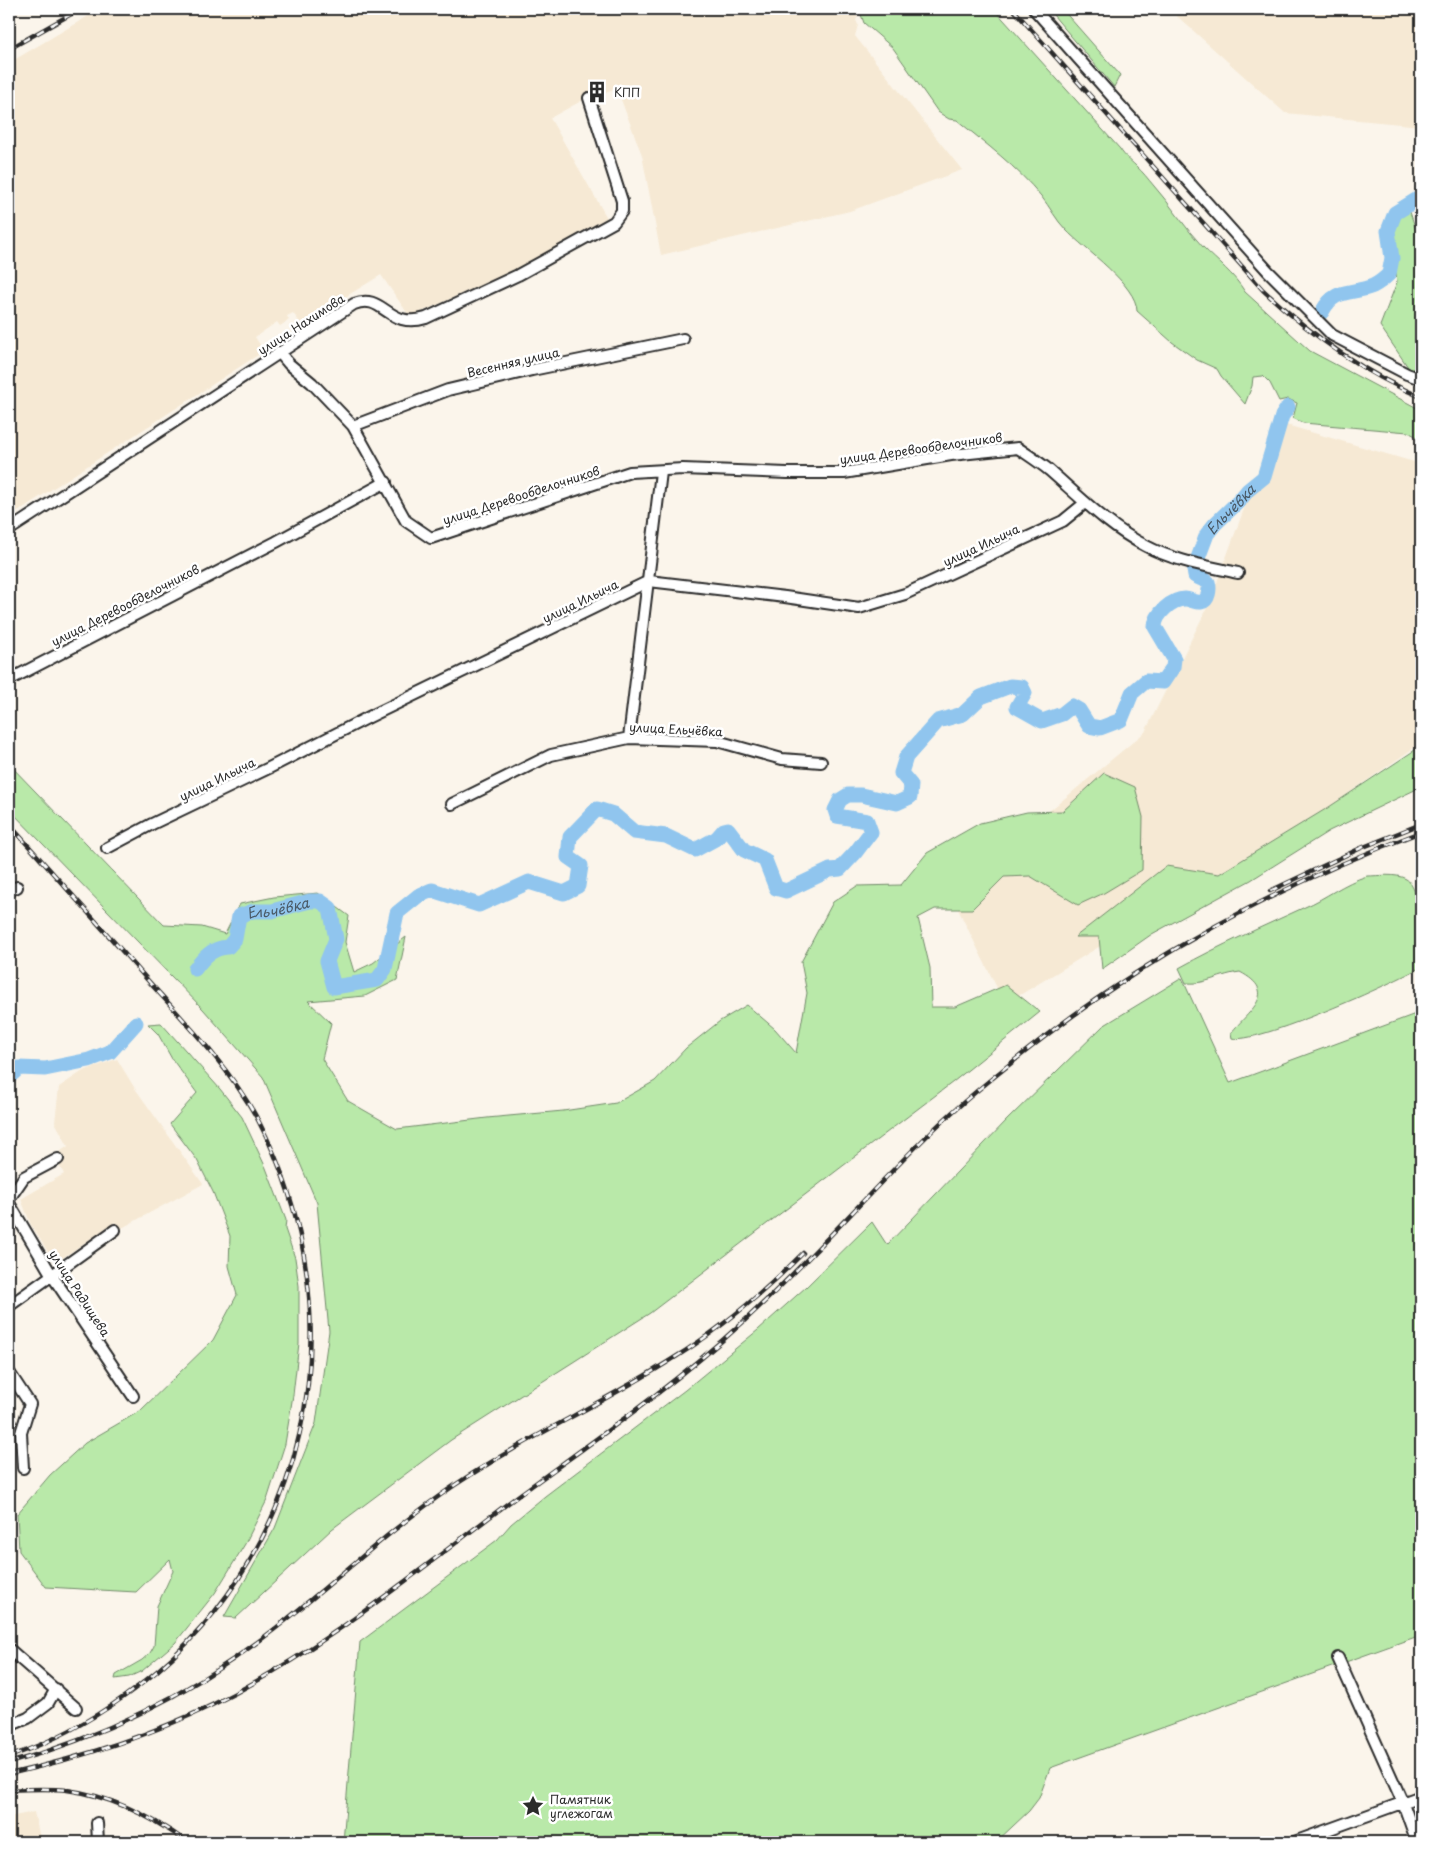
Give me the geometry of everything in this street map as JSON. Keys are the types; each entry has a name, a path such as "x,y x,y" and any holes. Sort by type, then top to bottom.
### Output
{"street":[{"path":"1034,9 1268,270 1332,335 1407,374 1421,379"},
{"name":"улица Нахимова","path":"9,530 279,352 360,302 372,302 404,321 418,320 435,314 518,275 614,222 622,212 622,201 589,98"},
{"name":"Весенняя улица","path":"353,426 448,390 683,338"},
{"path":"279,352 353,426 386,482"},
{"name":"улица Деревообделочников","path":"9,680 276,542 386,482 406,520 431,538 630,472 661,472 683,469 844,473 951,455 1018,448 1047,469 1085,503 1120,530 1146,546 1186,561 1238,573"},
{"path":"629,738 661,472"},
{"name":"улица Ильича","path":"107,848 369,717 649,581 859,608 905,594 1064,521 1085,503"},
{"name":"улица Ельчёвка","path":"452,804 551,755 629,738 717,741 782,758 821,762"},
{"path":"9,1201 24,1177 58,1159"},
{"name":"улица Радищева","path":"9,1201 51,1274 133,1396"},
{"path":"9,1306 51,1274 115,1230"},
{"path":"9,1372 30,1404 21,1433 23,1468"},
{"path":"9,1649 76,1708"},
{"path":"1338,1658 1403,1803 1416,1842"},
{"path":"9,1726 28,1718 48,1703 56,1689"},
{"path":"1294,1842 1421,1796"},
{"path":"97,1823 98,1842"}],"shaded area":[{"path":"100,9 852,9 858,17 856,20 858,25 855,36 962,170 850,211 661,255 642,155 617,89 583,100 550,118 607,218 519,268 410,317 381,275 301,324 293,313 287,316 289,320 280,326 277,322 255,337 264,351 9,517 9,63"},
{"path":"1169,9 1421,9 1421,126 1285,113"},
{"path":"1276,422 1421,464 1421,743 1329,807 1005,1004 950,893 1145,732 1209,604"},
{"path":"117,1059 134,1087 203,1184 120,1229 115,1222 55,1263 31,1225 21,1199 64,1174 54,1156 68,1146 55,1122 59,1087 83,1071"},
{"path":"34,1812 41,1842 9,1842 9,1817"}],"green space":[{"path":"859,9 994,9 1143,173 1196,240 1231,274 1245,292 1310,351 1421,410 1421,439 1408,432 1303,423 1293,418 1297,403 1288,399 1279,401 1270,383 1263,376 1253,377 1252,386 1245,404 1217,369 1197,360 1172,342 1137,311 1135,301 1119,279 1066,230 1041,196 1022,175 957,120 949,119 938,112 893,48 864,23"},
{"path":"1048,9 1062,9 1120,75 1114,87"},
{"path":"1408,206 1421,245 1421,378 1414,376 1380,326 1397,282 1391,224"},
{"path":"1421,746 1421,787 1329,831 1251,880 1152,934 1102,969 1099,937 1075,937 1166,866 1219,874 1329,807"},
{"path":"9,764 164,925 202,927 225,934 240,904 274,897 318,893 349,916 345,942 354,972 373,963 406,937 397,980 365,996 308,1001 331,1023 322,1059 348,1101 397,1129 563,1111 616,1103 655,1081 686,1048 720,1021 747,1005 775,1029 796,1053 807,993 801,962 833,902 857,886 901,885 927,853 980,823 1027,812 1063,811 1104,773 1135,787 1143,817 1142,870 1104,893 1078,905 1030,876 1004,877 972,909 935,909 918,918 930,968 931,1007 955,1007 1006,985 1040,1012 953,1082 650,1313 451,1440 332,1529 236,1618 224,1617 275,1528 316,1423 329,1331 317,1203 263,1077 203,1009 9,809"},
{"path":"1367,876 1397,876 1409,881 1415,892 1416,924 1421,967 1384,986 1295,1023 1245,1038 1232,1038 1231,1033 1257,1002 1258,987 1252,980 1240,972 1206,981 1186,983 1179,968"},
{"path":"1182,978 1230,1083 1421,1012 1421,1635 1050,1768 1039,1798 1029,1811 996,1842 343,1842 360,1642 497,1540 511,1524 545,1496 685,1390 758,1330 806,1287 872,1222 887,1245 1007,1120 1103,1026"},
{"path":"161,1023 220,1089 242,1117 266,1168 286,1220 285,1229 295,1258 299,1286 299,1343 285,1444 267,1500 245,1544 215,1593 175,1643 142,1671 129,1677 115,1679 116,1675 142,1660 150,1653 154,1646 157,1606 173,1571 170,1559 136,1592 46,1587 19,1551 17,1514 50,1475 85,1443 140,1411 213,1340 237,1295 229,1266 230,1236 213,1192 197,1160 170,1124 197,1093 172,1059 158,1034 148,1024"}],"waterway":[{"name":"Ельчёвка","path":"1322,312 1327,304 1338,295 1373,286 1389,274 1392,258 1388,231 1395,213 1421,197"},
{"name":"Ельчёвка","path":"1198,558 1207,534 1215,524 1248,490 1264,477 1282,416 1288,407"},
{"name":"Ельчёвка","path":"195,969 209,954 217,949 228,947 235,939 239,916 253,911 272,911 310,901 320,901 330,908 336,939 327,961 334,987 377,980 385,969 397,913 418,896 432,890 479,905 529,882 564,893 578,886 581,866 568,857 570,837 597,809 613,814 634,832 666,836 695,850 717,838 724,830 728,829 744,850 765,860 776,888 786,891 830,870 840,869 871,832 867,821 837,816 835,810 840,800 848,795 861,795 897,803 910,797 911,785 901,773 906,757 938,721 963,714 981,697 1010,686 1022,687 1025,693 1017,707 1042,721 1062,714 1072,706 1079,710 1089,726 1100,728 1121,720 1132,693 1146,681 1163,682 1173,667 1174,659 1155,627 1156,622 1161,612 1170,604 1187,599 1197,602 1206,599 1209,591 1208,582 1195,576 1194,570"},
{"name":"Ельчёвка","path":"9,1077 19,1068 45,1069 89,1060 110,1052 136,1023"}],"railway":[{"path":"9,49 80,9"},
{"path":"1013,9 1263,290 1299,322 1337,351 1378,376 1421,397"},
{"path":"9,824 209,1049 235,1082 257,1118 289,1195 307,1274 310,1354 300,1433 276,1508 238,1579 188,1642 125,1696 70,1730 11,1756"},
{"path":"1270,891 1361,848 1421,824"},
{"path":"9,1774 112,1746 163,1727 212,1705 252,1684 329,1636 630,1415 716,1346 791,1276 943,1121 1005,1068 1074,1015 1120,983 1217,925 1318,874 1421,832"},
{"path":"9,1763 45,1752 115,1725 149,1709 214,1671 276,1628 408,1519 455,1485 509,1452 647,1375 709,1335 773,1282 803,1253"},
{"path":"9,1790 60,1789 99,1797 145,1816 187,1842"}],"place":[{"name":"КПП","path":"597,92"},
{"name":"Памятник углежогам","path":"533,1806"}]}
